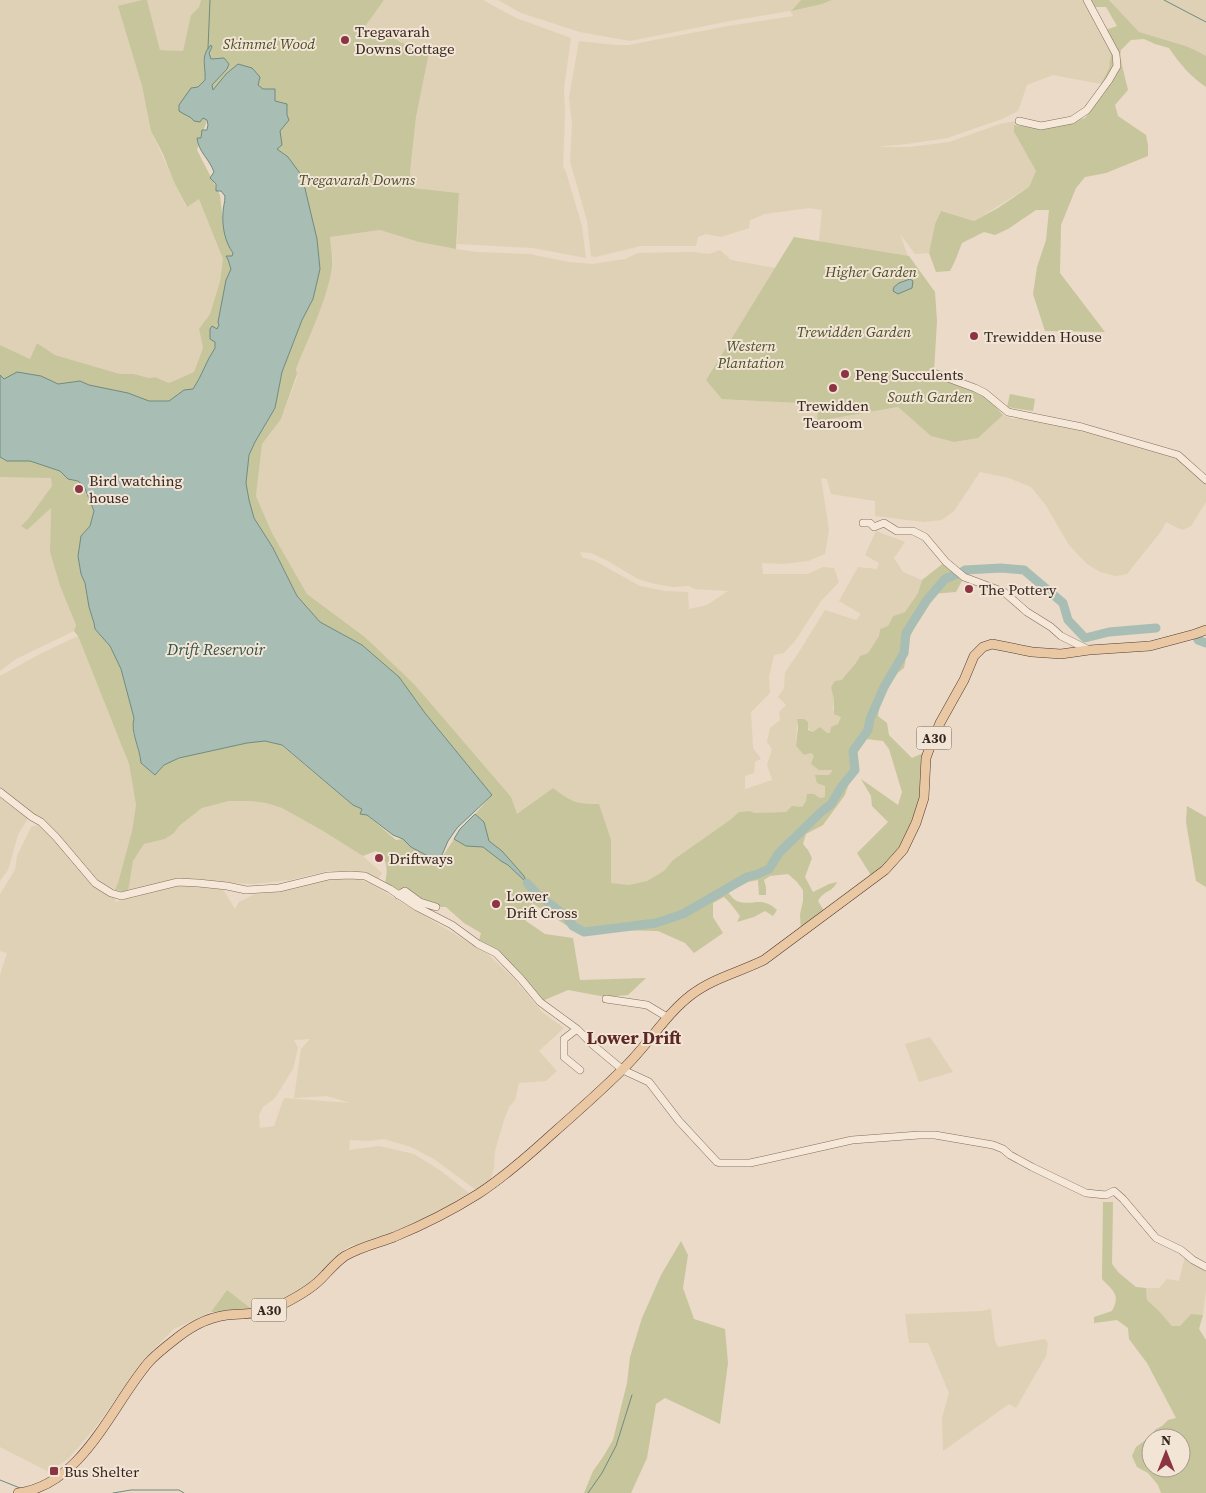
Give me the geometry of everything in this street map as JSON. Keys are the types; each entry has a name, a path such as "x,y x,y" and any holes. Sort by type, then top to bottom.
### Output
{"main road":[{"name":"A30","path":"25,1492 50,1482 78,1461 150,1361 191,1328 198,1323 213,1318 262,1313 274,1308 320,1280 344,1257 411,1230 455,1209 507,1173 586,1104 623,1070 667,1017 691,995 712,982 764,960 885,870 903,850 916,823 924,798 926,758 931,744 940,723 964,680 974,656 983,647 992,644 1032,652 1061,654 1150,646 1206,630"}],"street":[{"path":"1019,121 1041,126 1072,120 1087,110 1109,80 1116,66 1116,54 1087,0"},
{"path":"934,372 975,388 1008,412 1082,426 1178,455 1206,480"},
{"path":"863,523 870,523 874,527 884,523 897,531 913,531 925,537 946,562 964,576 1004,592 1028,612 1051,627 1060,636 1089,650"},
{"path":"0,792 41,822 95,884 121,896 144,892 178,882 198,882 246,890 279,888 328,876 365,876 452,925 478,944 496,954 521,979 540,1002 577,1029 623,1070 649,1082 679,1121 717,1162 750,1164 852,1140 919,1135 934,1135 993,1145 1032,1167 1086,1193 1106,1195 1114,1191 1124,1199 1156,1238 1181,1250 1193,1260 1206,1267"},
{"path":"398,895 405,892 420,902 436,907"},
{"path":"606,999 647,1005 667,1017"},
{"path":"577,1029 564,1039 564,1056 580,1070"}],"shaded area":[{"path":"0,0 142,0 119,7 142,86 151,131 186,207 199,198 223,259 220,281 210,314 199,329 203,348 194,372 169,383 155,377 149,378 134,374 120,374 55,355 37,343 30,359 0,345"},
{"path":"147,0 201,0 199,7 191,15 183,51 160,50"},
{"path":"384,0 483,0 516,18 571,38 564,88 563,166 582,226 586,258 533,248 457,244 459,193 413,188 410,172 416,117 429,53 400,42 391,36 360,32"},
{"path":"498,0 801,0 791,10 822,4 832,0 1083,0 1111,54 1109,68 1101,84 1053,75 1027,85 1018,111 1002,119 947,138 875,147 910,147 949,142 1000,124 1015,121 1014,132 1036,171 1029,187 974,221 941,211 935,224 929,253 915,254 900,234 908,256 819,241 822,210 809,208 765,214 750,220 749,228 721,237 706,234 698,237 696,246 641,246 595,257 591,256 587,221 570,161 572,125 569,97 579,41 629,45 793,16 790,11 630,41 580,32 521,13"},
{"path":"1109,0 1206,0 1206,56 1186,46 1139,32"},
{"path":"380,230 419,242 456,249 477,252 529,254 569,262 592,264 625,259 638,253 692,252 709,254 720,250 731,260 775,268 706,380 818,404 818,420 898,407 931,436 954,442 978,438 1003,415 1013,419 1025,418 1102,434 1177,458 1206,484 1206,502 1191,526 1182,530 1166,522 1162,530 1127,574 1116,576 1100,572 1087,564 1069,545 1045,504 1031,487 1009,478 980,472 954,511 942,520 924,522 875,516 875,501 831,494 827,479 821,478 829,530 825,554 808,561 784,564 762,563 763,574 808,574 823,567 834,568 839,582 821,601 795,641 784,653 774,655 769,676 770,693 751,712 753,748 761,759 755,762 754,773 745,776 745,789 772,780 767,765 772,749 767,742 770,728 780,720 779,712 786,705 778,697 784,688 785,672 825,610 856,620 861,614 839,601 858,567 877,569 879,563 865,555 876,531 905,542 894,558 903,572 922,580 918,593 905,612 893,616 888,626 880,629 879,636 868,653 860,656 852,670 831,687 834,700 833,710 841,717 830,733 813,732 797,720 796,746 804,755 811,753 815,757 811,764 819,770 834,770 829,775 816,775 825,786 825,797 820,798 814,794 802,807 786,812 739,812 673,860 665,871 647,881 629,885 610,883 611,840 580,804 553,788 517,814 414,684 363,635 307,594 272,533 256,496 262,443 281,419 297,377 296,369 322,305 332,269 333,259 330,237","holes":["580,552 591,553 638,579 655,584 728,591 707,605 689,609 688,592 665,591 640,586 595,561 582,557"]},
{"path":"0,477 51,477 53,486 21,526 27,530 51,507 50,552 60,586 76,625 74,631 16,659 0,671"},
{"path":"78,636 129,764 136,805 132,831 115,890 98,881 59,835 0,789 0,676"},
{"path":"0,797 28,818 18,835 8,870 0,881"},
{"path":"229,801 266,803 282,808 363,856 382,873 378,879 354,871 328,871 290,880 253,884 178,880 128,892 133,861 144,844 165,839 202,808"},
{"path":"40,824 105,892 115,898 115,902 175,886 199,884 222,888 235,909 239,902 255,894 273,892 336,877 358,879 371,884 488,954 516,981 542,1012 564,1028 539,1051 557,1071 546,1081 519,1083 515,1100 509,1107 504,1120 495,1151 494,1168 490,1181 476,1190 434,1159 411,1147 384,1139 368,1141 350,1140 349,1150 379,1146 414,1154 441,1171 469,1193 452,1205 370,1243 353,1245 346,1248 317,1279 271,1305 253,1310 227,1290 211,1312 174,1329 144,1359 95,1428 69,1458 49,1472 0,1447 0,975 7,953 0,951 0,894 15,870 17,856 31,827","holes":["310,1039 301,1049 294,1098 327,1096 350,1103 284,1098 274,1126 260,1128 259,1115 263,1107 275,1098 293,1069 298,1048 294,1040"]},
{"path":"930,1037 953,1072 919,1082 905,1044"},
{"path":"1185,1256 1206,1269 1203,1315 1191,1314 1180,1326 1172,1326 1147,1300 1146,1288 1159,1288 1167,1279 1179,1281"},
{"path":"991,1309 995,1341 998,1347 1045,1339 1048,1343 1046,1356 1016,1408 1009,1404 943,1451 942,1418 949,1393 928,1343 909,1343 905,1314"}],"green space":[{"path":"147,0 160,50 183,51 191,15 199,7 201,0 384,0 361,32 391,36 400,42 429,53 416,117 410,172 413,188 459,193 456,249 419,242 380,230 330,237 332,268 326,294 296,369 297,374 281,419 262,444 256,496 272,533 307,594 365,637 414,684 511,797 517,814 553,788 574,801 599,804 611,840 611,883 629,885 647,881 664,871 673,860 739,812 786,812 792,806 802,807 806,801 807,794 814,794 820,798 825,797 825,786 817,783 815,775 829,775 833,770 819,770 811,764 814,756 811,753 804,755 796,746 797,719 804,719 808,722 808,730 813,732 820,727 827,733 830,733 831,727 838,724 841,717 834,714 834,700 831,687 835,681 842,680 860,656 868,653 879,636 880,629 888,626 893,616 905,612 918,593 922,580 945,562 964,577 956,592 930,594 910,637 904,668 889,683 879,709 878,716 887,723 889,735 912,758 923,753 921,797 913,824 901,848 872,877 857,853 888,822 872,806 871,796 861,779 898,805 902,792 889,749 883,741 866,739 856,754 856,771 845,795 823,825 806,834 803,844 812,858 805,877 813,892 837,882 818,901 826,914 801,933 800,914 803,890 788,874 770,876 764,880 766,895 759,895 758,880 748,882 728,892 737,901 766,903 777,910 773,916 765,911 754,917 737,922 740,916 724,897 713,903 713,917 723,933 694,953 685,943 658,931 572,929 532,903 526,921 545,934 573,938 580,980 646,978 628,995 606,997 568,990 540,1002 496,953 478,944 481,933 464,923 446,907 436,907 402,889 395,890 385,883 387,874 385,861 376,851 363,856 282,808 266,803 249,801 229,801 202,808 165,839 144,844 133,861 128,892 115,890 132,831 136,805 129,764 78,636 74,631 76,625 60,586 50,552 51,508 27,530 21,526 52,486 51,478 0,477 0,455 30,461 60,471 68,479 78,481 84,486 94,511 90,526 81,536 78,556 89,607 95,629 110,646 121,669 134,718 133,729 141,763 155,775 164,765 179,758 247,743 265,741 281,745 353,805 363,809 360,814 367,815 396,840 403,839 411,847 439,862 454,839 466,846 483,847 523,878 502,851 489,841 484,822 475,814 492,795 425,713 399,677 362,645 320,622 297,596 273,548 254,518 246,483 249,455 275,408 282,372 302,320 313,299 316,238 302,176 207,120 197,150 220,195 224,231 234,257 226,304 205,384 169,401 149,401 0,378 0,345 30,359 37,343 55,355 120,374 134,374 149,378 155,377 169,383 194,372 203,348 199,329 210,314 220,281 223,259 199,199 187,207 151,131 142,86 118,6"},
{"path":"801,0 832,0 791,11"},
{"path":"1091,0 1109,0 1139,32 1186,46 1206,56 1206,87 1195,79 1169,48 1144,39 1131,40 1121,50 1120,57 1128,90 1115,105 1118,116 1146,135 1148,156 1106,173 1085,177 1076,188 1061,225 1060,273 1105,332 1045,331 1033,294 1037,267 1046,240 1049,210 1036,210 1008,229 995,235 984,232 962,243 950,271 936,272 929,253 935,224 941,211 974,221 998,208 1029,187 1036,171 1014,132 1014,125 1045,129 1085,118 1106,91 1101,84 1109,68 1111,54 1100,32 1117,26 1106,7 1095,7"},
{"name":"Trewidden Garden","path":"794,237 909,256 935,292 937,321 934,372 982,392 1003,415 978,438 954,442 931,436 898,407 817,421 818,404 722,399 706,380"},
{"path":"1010,394 1035,399 1033,411 1007,407"},
{"path":"1187,806 1206,817 1206,887 1196,881 1186,822"},
{"path":"1103,1202 1113,1202 1112,1264 1119,1273 1136,1287 1146,1288 1147,1300 1172,1326 1180,1326 1191,1314 1203,1315 1199,1329 1206,1340 1206,1493 1161,1493 1152,1478 1191,1478 1191,1428 1158,1428 1168,1420 1176,1418 1147,1363 1129,1339 1128,1328 1117,1320 1094,1323 1094,1317 1112,1311 1116,1297 1102,1279"},
{"path":"681,1241 688,1255 683,1288 694,1319 725,1329 728,1363 720,1424 665,1398 656,1404 647,1458 631,1493 584,1493 593,1471 613,1440 627,1383 630,1357 642,1318 661,1275"},
{"path":"227,1290 253,1310 211,1312"},
{"path":"1141,1443 1141,1469 1137,1467 1132,1456 1136,1447"}],"water":[{"name":"Drift Reservoir","path":"211,45 209,53 211,59 224,58 229,64 227,69 212,85 213,90 226,74 238,64 252,68 260,77 258,85 263,89 275,89 275,101 287,104 289,120 280,131 282,145 277,149 288,157 302,176 317,239 320,269 313,299 302,320 282,372 275,408 249,455 246,483 254,518 273,548 297,596 320,622 362,645 399,677 425,713 492,795 457,828 448,841 439,862 411,847 403,839 393,835 367,815 360,814 362,809 353,805 282,745 265,741 247,743 179,758 164,765 155,775 141,763 133,729 134,718 121,669 110,646 95,629 85,583 81,574 78,556 81,536 90,526 94,511 84,486 78,481 68,479 60,471 30,461 7,461 0,457 0,375 4,379 17,372 41,376 58,384 80,381 89,385 128,393 149,401 169,401 184,390 193,389 215,348 215,342 210,339 210,329 212,326 217,329 219,325 226,280 231,269 226,256 232,256 233,253 226,239 223,224 225,196 221,191 216,191 216,184 210,178 214,172 198,143 197,138 201,138 202,130 207,130 207,120 203,118 200,122 194,121 179,111 179,105 191,88 198,87 205,80 205,57"},
{"path":"910,279 913,281 912,288 898,294 893,291 894,287 899,283"},
{"path":"475,814 484,822 489,841 502,851 524,876 527,883 508,865 483,847 466,846 454,839 460,829"}],"waterway":[{"path":"208,49 210,0"},
{"path":"1164,0 1206,22"},
{"path":"962,572 965,570 1001,568 1024,570 1063,603 1068,620 1085,638 1109,632 1156,628"},
{"path":"527,883 538,895 565,915 573,926 584,932 656,923 683,914 747,877 769,869 779,853 831,804 855,770 853,751 868,730 870,719 884,687 904,653 906,633 927,600 945,579 957,574"},
{"path":"1198,640 1206,643"},
{"path":"588,1493 602,1473 616,1446 632,1395"},
{"path":"0,1480 20,1488"},
{"path":"113,1493 131,1490 179,1490 184,1493"}],"place":[{"name":"Tregavarah Downs Cottage","path":"345,40"},
{"name":"Trewidden House","path":"974,336"},
{"name":"Peng Succulents","path":"845,374"},
{"name":"Trewidden Tearoom","path":"833,388"},
{"name":"Bird watching house","path":"79,489"},
{"name":"The Pottery","path":"969,589"},
{"name":"Driftways","path":"379,858"},
{"name":"Lower Drift Cross","path":"496,904"},
{"name":"Bus Shelter","path":"54,1471"}],"district":[{"name":"Lower Drift","path":"634,1037"}],"park label":[{"name":"Skimmel Wood","path":"269,43"},
{"name":"Tregavarah Downs","path":"357,179"},
{"name":"Higher Garden","path":"871,271"},
{"name":"Western Plantation","path":"751,354"},
{"name":"South Garden","path":"930,396"}]}
